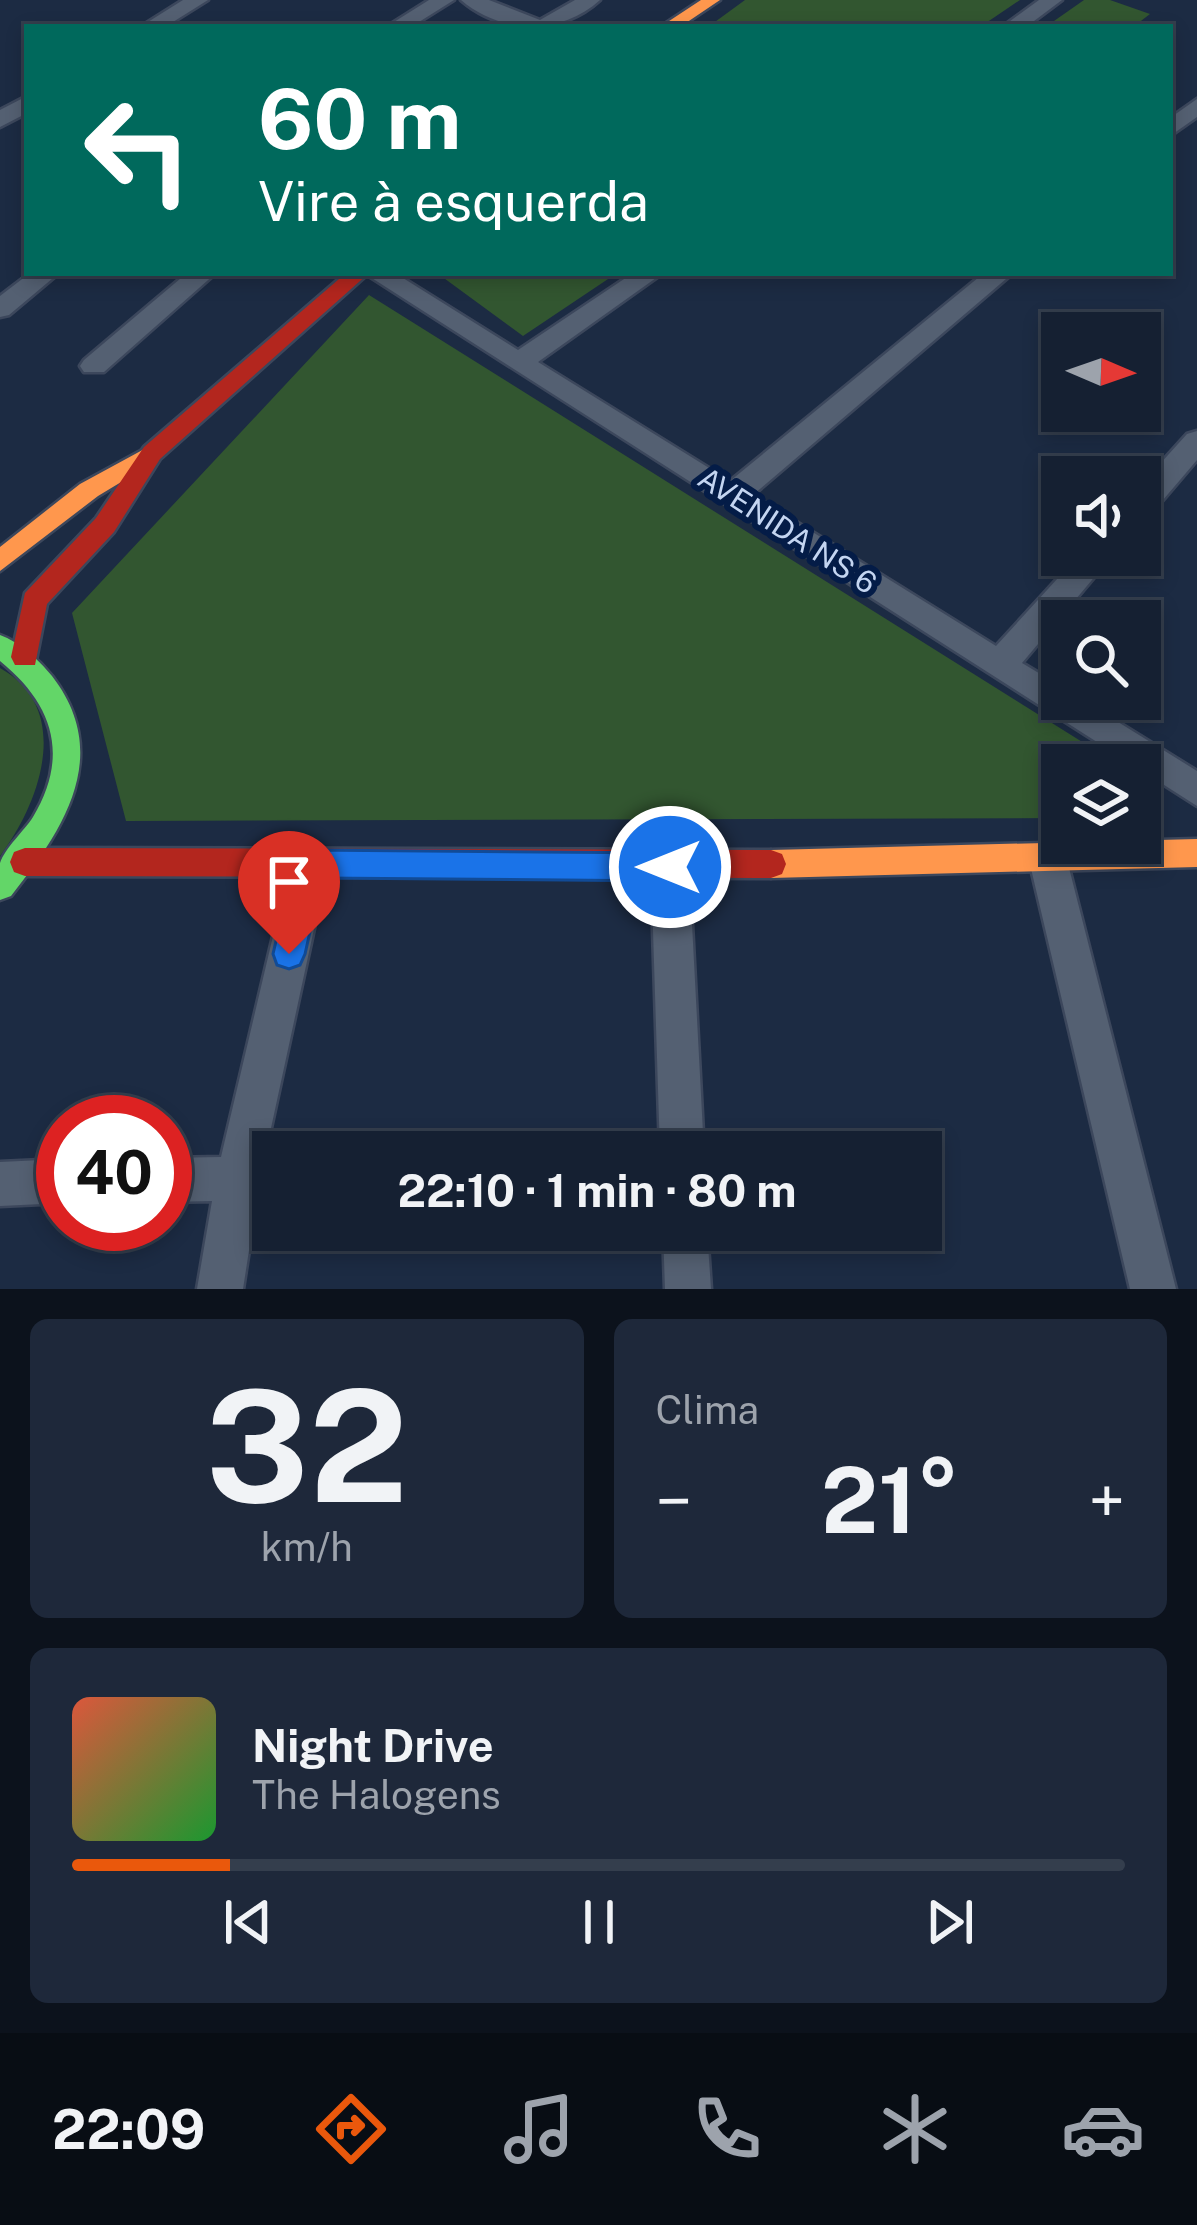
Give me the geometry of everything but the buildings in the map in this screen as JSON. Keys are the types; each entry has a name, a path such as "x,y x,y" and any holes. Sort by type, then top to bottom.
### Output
{"street":[{"path":"402,24 444,0"},
{"path":"471,0 532,24"},
{"path":"546,24 590,0"},
{"path":"673,24 712,0"},
{"path":"1016,24 1052,0"},
{"path":"154,24 182,3"},
{"path":"1173,126 1197,106"},
{"path":"0,309 42,276"},
{"path":"94,366 199,276"},
{"path":"0,561 66,503 108,474 152,453 356,276"},
{"name":"AVENIDA NS 6","path":"382,276 1197,790"},
{"path":"520,361 646,276"},
{"path":"733,495 996,276"},
{"path":"1161,482 1197,441"},
{"path":"0,886 25,862 59,801 70,743 58,694 13,651 34,600 105,525 152,453"},
{"path":"1000,665 1078,576"},
{"path":"1161,855 1197,853"},
{"path":"25,862 670,867 1041,860"},
{"path":"220,1289 238,1179 309,864"},
{"path":"1049,864 1153,1289"},
{"path":"670,867 681,1131"},
{"path":"192,1180 238,1179"},
{"path":"0,1184 36,1182"},
{"path":"687,1251 688,1289"}],"green space":[{"path":"745,0 1020,0 984,24 712,24"},
{"path":"1084,0 1110,0 1150,14 1137,24 1054,21"},
{"path":"441,276 613,276 523,336"},
{"path":"369,295 1085,744 1041,744 1041,818 126,821 72,613"},
{"path":"0,668 23,686 37,707 43,757 27,810 0,856"}],"traffic: fast":[{"path":"0,646 34,673 55,701 66,731 67,761 60,792 45,824 0,886"}],"traffic: slow":[{"path":"673,24 712,0"},
{"path":"0,561 89,490 148,455"},
{"path":"771,864 1197,853"}],"traffic: jam":[{"path":"25,657 34,600 105,525 152,453 356,276"},
{"path":"25,862 771,864"}],"route":[{"path":"289,954 309,864 670,867"}]}
